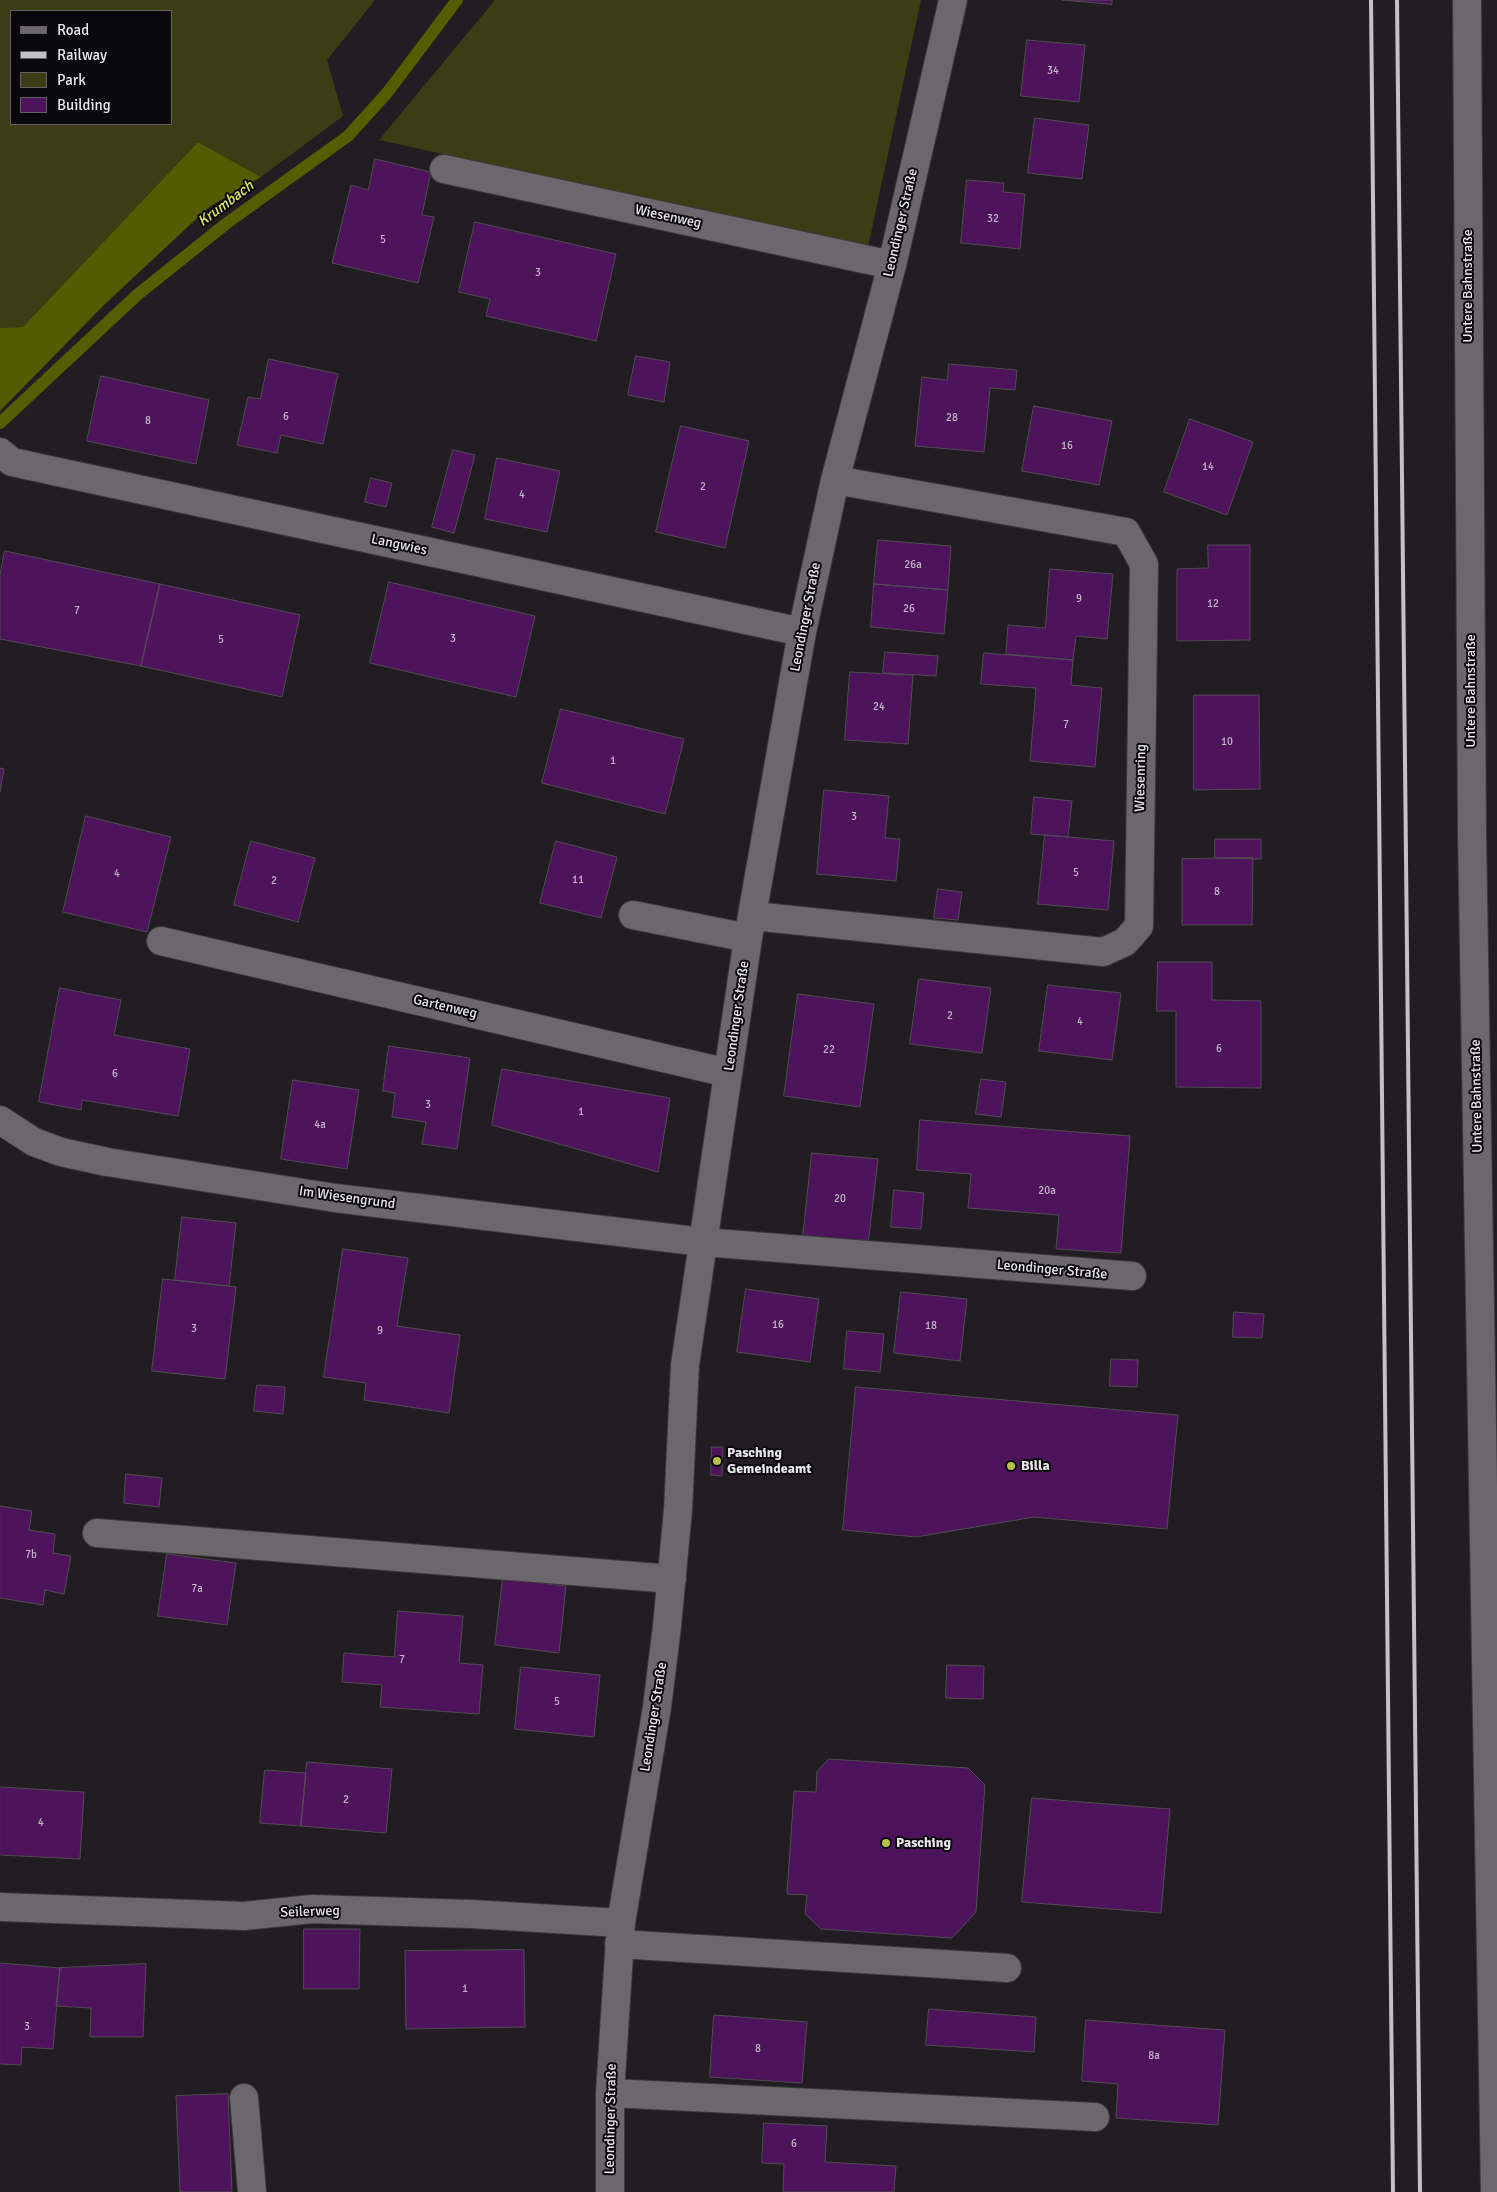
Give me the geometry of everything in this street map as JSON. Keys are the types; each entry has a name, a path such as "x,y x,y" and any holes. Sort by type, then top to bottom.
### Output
{"street":[{"name":"Leondinger Straße","path":"610,2192 610,2093 620,1933 657,1707 678,1510 685,1366 728,1073 802,632 835,480 892,265 953,0"},
{"name":"Untere Bahnstraße","path":"1467,0 1472,843 1495,1993 1495,2192"},
{"name":"Wiesenweg","path":"444,169 892,265"},
{"name":"Langwies","path":"0,452 12,462 802,632"},
{"name":"Wiesenring","path":"751,927 1103,952 1125,942 1139,926 1144,564 1126,532 835,480"},
{"path":"633,915 751,927"},
{"name":"Gartenweg","path":"162,941 728,1073"},
{"name":"Im Wiesengrund","path":"0,1120 34,1142 61,1152 107,1162 335,1198 704,1242"},
{"name":"Leondinger Straße","path":"704,1242 1132,1276"},
{"path":"97,1533 672,1579"},
{"name":"Seilerweg","path":"0,1907 244,1916 312,1909 471,1914 620,1933 1007,1968"},
{"path":"610,2093 1095,2117"},
{"path":"244,2098 252,2192"}],"green space":[{"path":"0,0 375,0 327,60 343,116 261,177 198,142 23,327 0,328"},
{"path":"495,0 921,0 868,247 379,140"}],"shaded area":[{"path":"198,142 261,177 209,207 104,305 0,411 0,328 23,327"}],"building":[{"path":"1062,0 1112,0 1112,4"},
{"path":"1027,40 1085,45 1079,102 1021,96"},
{"path":"1035,118 1089,125 1082,179 1028,173"},
{"path":"375,159 431,172 422,215 434,217 418,283 332,263 351,185 368,190"},
{"path":"967,180 1004,183 1003,192 1025,194 1020,249 961,243"},
{"path":"475,222 616,254 596,341 486,316 490,299 459,292"},
{"path":"636,356 670,362 664,402 628,395"},
{"path":"269,359 338,374 323,444 281,435 277,453 237,445 248,397 260,399"},
{"path":"949,364 1017,370 1015,390 990,388 984,452 915,446 922,377 947,380"},
{"path":"101,376 209,400 196,464 87,441"},
{"path":"1034,406 1112,421 1099,485 1022,471"},
{"path":"1190,419 1253,442 1227,515 1164,492"},
{"path":"681,426 749,441 725,548 656,532"},
{"path":"453,450 475,455 454,533 432,527"},
{"path":"497,458 560,471 547,532 485,519"},
{"path":"371,478 392,483 386,507 365,502"},
{"path":"878,540 951,546 948,590 874,584"},
{"path":"1208,545 1250,545 1250,640 1177,641 1177,569 1208,568"},
{"path":"5,551 160,584 141,666 0,639 0,575"},
{"path":"1050,569 1113,574 1107,639 1076,636 1073,660 1006,654 1008,625 1045,628"},
{"path":"389,582 535,616 516,697 370,663"},
{"path":"160,584 300,615 282,697 141,666"},
{"path":"874,584 948,590 944,634 871,627"},
{"path":"885,652 938,656 936,676 883,673"},
{"path":"984,653 1073,660 1071,685 1102,688 1095,767 1030,761 1036,688 981,684"},
{"path":"850,672 913,675 908,744 845,740"},
{"path":"1194,695 1259,695 1260,789 1194,790"},
{"path":"561,709 684,739 665,814 542,783"},
{"path":"0,768 4,769 0,792"},
{"path":"824,790 889,796 885,838 900,839 896,881 817,874"},
{"path":"1034,797 1072,801 1068,837 1031,834"},
{"path":"86,816 171,837 147,932 63,912"},
{"path":"1045,835 1114,841 1108,910 1038,904"},
{"path":"1215,839 1261,839 1261,859 1215,858"},
{"path":"251,841 315,858 298,922 234,905"},
{"path":"556,841 617,857 601,918 540,903"},
{"path":"1253,858 1252,925 1182,925 1182,859"},
{"path":"938,889 962,892 958,920 934,918"},
{"path":"1158,962 1212,962 1212,1000 1261,1001 1261,1088 1176,1087 1176,1011 1157,1011"},
{"path":"919,979 991,988 982,1053 910,1044"},
{"path":"1048,985 1121,993 1112,1060 1039,1051"},
{"path":"60,988 121,1000 114,1035 190,1049 178,1116 82,1100 81,1110 39,1102"},
{"path":"798,994 874,1004 860,1107 784,1096"},
{"path":"389,1046 470,1058 457,1149 422,1144 426,1122 392,1117 395,1093 383,1091"},
{"path":"502,1069 670,1098 658,1172 492,1125"},
{"path":"981,1079 1006,1082 1001,1117 976,1114"},
{"path":"293,1080 359,1090 347,1169 281,1159"},
{"path":"920,1120 1130,1136 1121,1253 1056,1249 1059,1215 968,1208 971,1174 917,1170"},
{"path":"812,1153 878,1159 868,1245 803,1238"},
{"path":"894,1190 924,1193 921,1229 891,1227"},
{"path":"182,1217 236,1223 229,1286 175,1280"},
{"path":"343,1249 408,1258 397,1326 460,1335 449,1413 364,1400 366,1383 324,1377"},
{"path":"163,1279 236,1287 225,1379 152,1371"},
{"path":"746,1289 819,1299 810,1362 737,1352"},
{"path":"901,1292 967,1299 960,1361 894,1353"},
{"path":"1234,1312 1264,1314 1262,1338 1233,1337"},
{"path":"847,1331 884,1334 880,1372 844,1369"},
{"path":"1111,1359 1138,1360 1137,1387 1110,1386"},
{"path":"257,1385 285,1387 283,1414 254,1411"},
{"name":"Billa","path":"856,1387 1178,1415 1167,1529 1034,1517 916,1537 843,1530"},
{"name":"Pasching Gemeindeamt","path":"712,1447 723,1447 722,1476 711,1475"},
{"path":"126,1474 162,1478 159,1507 124,1503"},
{"path":"0,1506 32,1511 29,1530 55,1534 53,1553 71,1556 64,1594 45,1590 43,1605 0,1598"},
{"path":"167,1554 236,1563 227,1625 158,1616"},
{"path":"503,1578 566,1586 559,1653 495,1645"},
{"path":"398,1611 463,1616 459,1663 483,1665 479,1714 380,1707 382,1685 342,1682 344,1653 394,1657"},
{"path":"947,1665 984,1666 983,1699 946,1698"},
{"path":"521,1667 600,1675 594,1737 515,1729"},
{"name":"Pasching","path":"829,1759 968,1768 985,1785 976,1912 952,1938 821,1929 805,1914 807,1895 787,1894 794,1791 816,1792 817,1772"},
{"path":"307,1762 392,1769 386,1833 301,1826"},
{"path":"265,1770 306,1773 301,1826 260,1823"},
{"path":"0,1787 84,1792 80,1859 0,1855"},
{"path":"1032,1798 1170,1809 1161,1913 1022,1902"},
{"path":"304,1929 360,1929 359,1989 304,1989"},
{"path":"524,1950 525,2027 406,2029 405,1951"},
{"path":"0,1963 60,1968 53,2049 22,2047 21,2065 0,2064"},
{"path":"146,1964 143,2037 90,2037 91,2008 56,2006 60,1968"},
{"path":"929,2009 1036,2017 1034,2052 926,2045"},
{"path":"714,2015 807,2022 802,2083 710,2077"},
{"path":"1086,2020 1225,2030 1218,2125 1116,2118 1118,2084 1082,2081"},
{"path":"228,2094 232,2192 180,2192 176,2096"},
{"path":"764,2123 827,2126 825,2162 896,2166 894,2192 783,2192 784,2164 762,2163"}],"waterway":[{"name":"Krumbach","path":"0,423 137,295 227,223 348,136 387,93 457,0"}],"railway":[{"path":"1371,0 1393,2192"},
{"path":"1397,0 1420,2192"}],"place":[{"name":"Pasching Gemeindeamt","path":"717,1461"},
{"name":"Billa","path":"1011,1466"},
{"name":"Pasching","path":"886,1843"}]}
